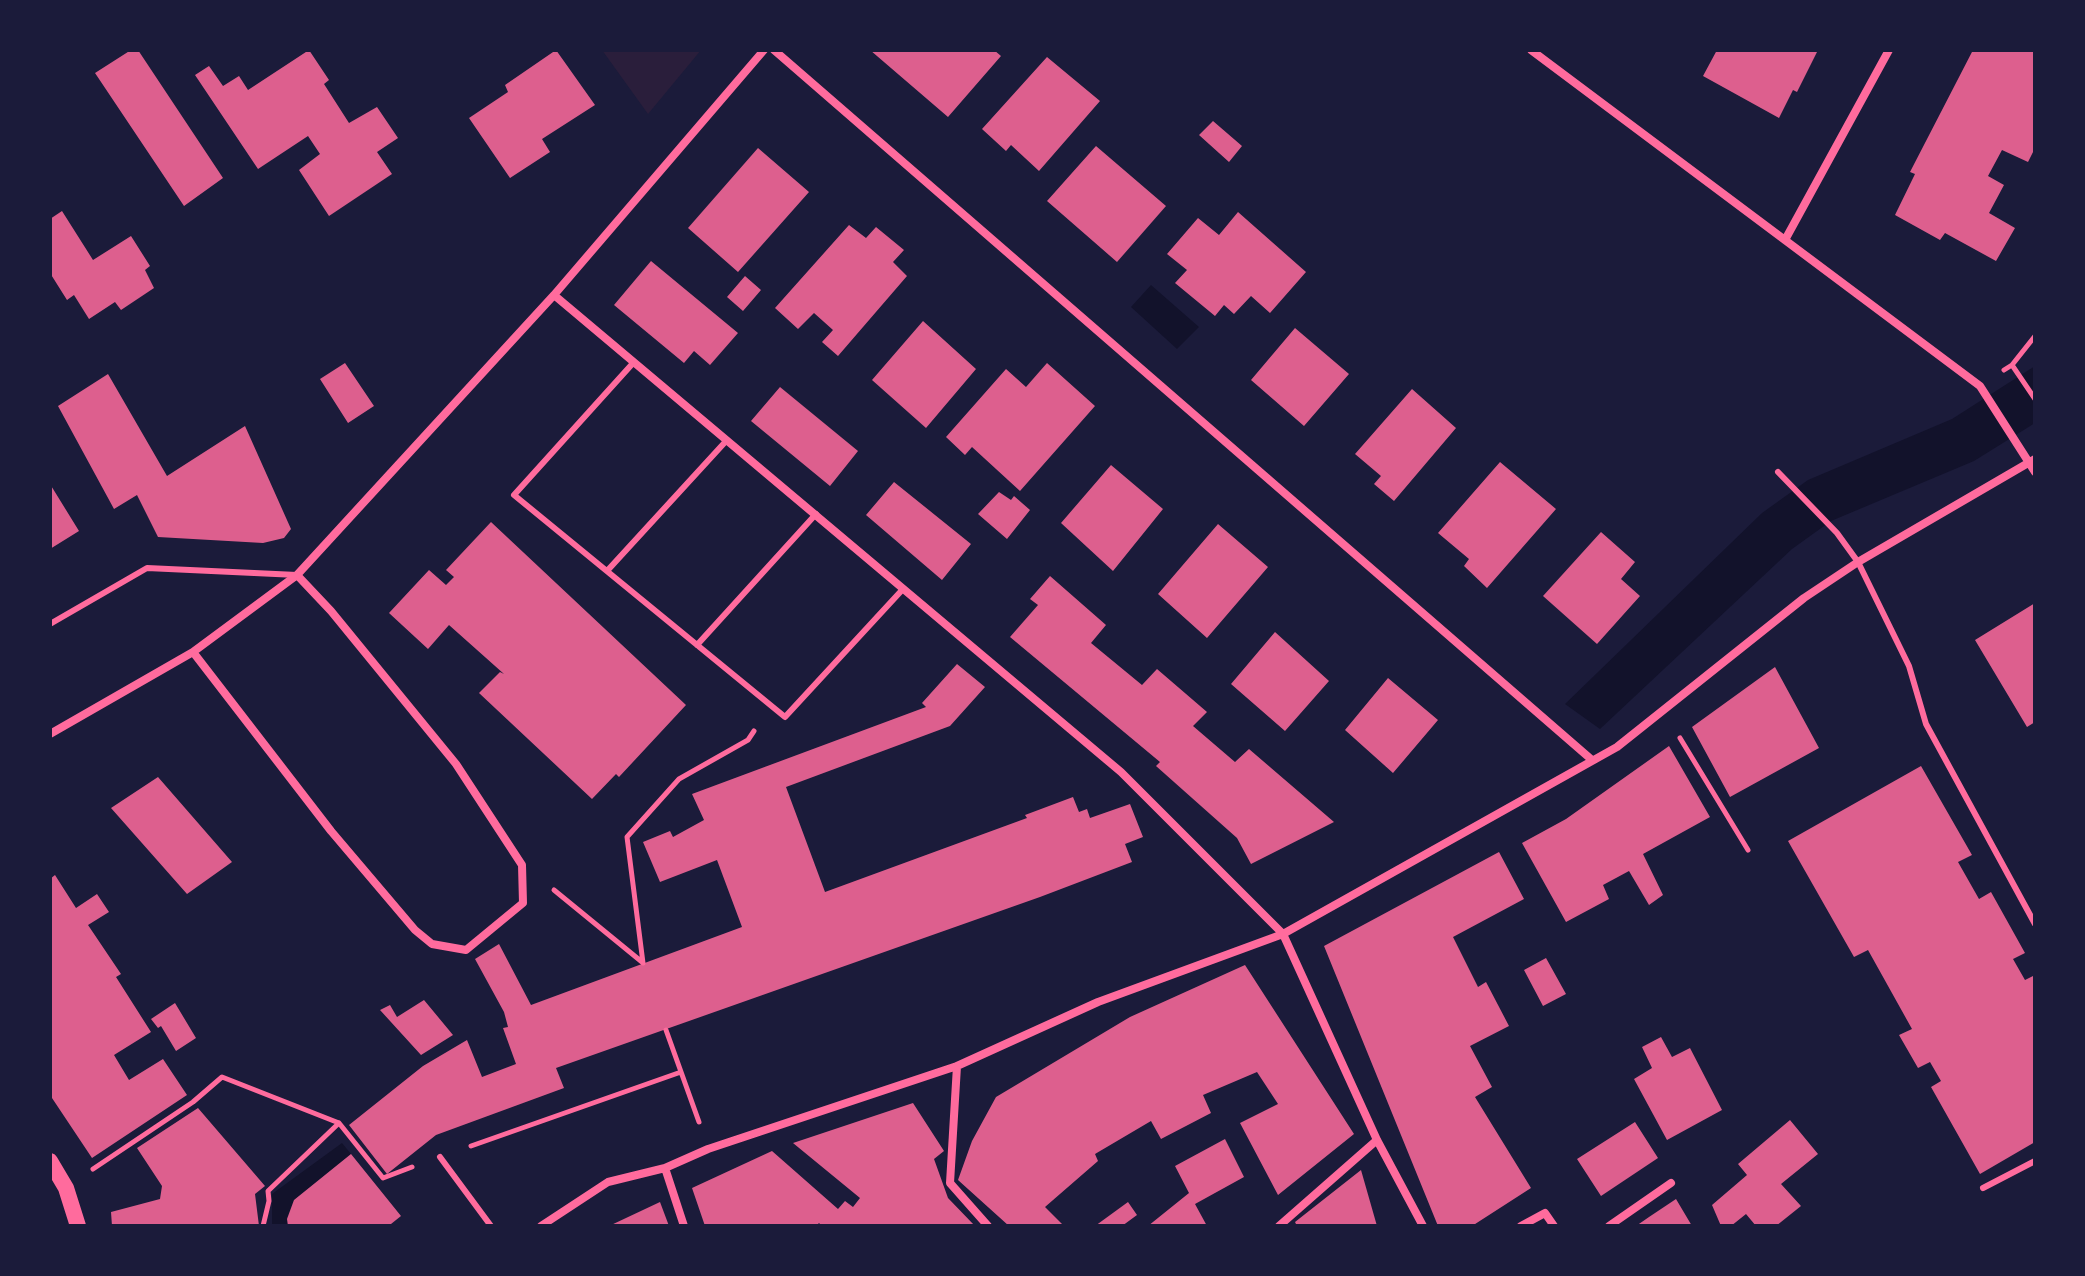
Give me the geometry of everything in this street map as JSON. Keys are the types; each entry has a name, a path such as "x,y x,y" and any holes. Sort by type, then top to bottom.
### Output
{"main road":[{"path":"50,1161 66,1188 78,1226"}],"street":[{"path":"50,734 193,652 297,575 554,295 764,50"},
{"path":"774,50 1592,760"},
{"path":"1531,50 1980,386 2020,448 2032,461 2035,472"},
{"path":"1785,240 1889,50"},
{"path":"554,295 1121,772 1283,934 1377,1140 1423,1226"},
{"path":"541,1226 608,1182 665,1168 708,1149 957,1066 1098,1002 1283,934 1617,747 1804,598 1858,562 2032,461"},
{"path":"193,652 331,831 415,930 432,944 466,950 523,903 522,865 456,764 331,611 297,575"},
{"path":"957,1066 950,1183 988,1226"},
{"path":"1279,1226 1377,1140"},
{"path":"665,1168 684,1226"},
{"path":"1609,1226 1671,1183"},
{"path":"1521,1226 1545,1213 1554,1226"}],"lane":[{"path":"634,362 514,495 785,717 903,589"},
{"path":"607,571 727,440"},
{"path":"1778,472 1837,533 1858,562 1909,666 1926,724 2035,924"},
{"path":"697,645 816,514"},
{"path":"50,624 147,568 297,575"},
{"path":"440,1157 491,1226"},
{"path":"1983,1188 2035,1161"}],"path":[{"path":"2035,336 2012,365 2035,399"},
{"path":"1664,709 1748,850"},
{"path":"522,865 643,963 627,837 679,779 748,740 756,729"},
{"path":"666,1030 708,1149"},
{"path":"66,1188 193,1102 222,1077 339,1123 383,1178 681,1072"},
{"path":"263,1226 269,1201 268,1191 339,1123"}],"shaded area":[{"path":"602,50 701,50 648,114"},
{"path":"1151,285 1199,327 1177,349 1131,307"},
{"path":"2035,366 2035,423 1974,461 1831,521 1792,549 1600,729 1565,704 1762,513 1808,480 1952,419"},
{"path":"342,1143 351,1154 294,1200 287,1218 288,1226 272,1226 272,1194"}],"building":[{"path":"131,50 138,50 223,178 184,206 95,73"},
{"path":"309,50 329,80 324,84 349,123 377,107 398,138 377,152 392,174 329,216 299,170 320,154 308,136 258,169 195,75 209,66 223,86 239,76 248,90"},
{"path":"556,50 595,105 542,139 550,152 510,178 469,118 508,92 505,85"},
{"path":"870,50 994,50 1001,56 948,117"},
{"path":"1717,50 1818,50 1797,92 1793,90 1779,118 1703,76"},
{"path":"1973,50 2035,50 2035,148 2028,162 2002,150 1988,176 2004,185 1989,213 2015,228 1996,261 1945,233 1940,240 1895,215 1915,174 1910,172"},
{"path":"1047,57 1100,101 1039,171 1011,145 1006,151 982,129"},
{"path":"1213,121 1242,146 1229,162 1199,135"},
{"path":"1096,146 1166,206 1117,262 1047,201"},
{"path":"758,148 809,192 738,272 688,228"},
{"path":"62,211 93,260 131,236 150,266 145,270 154,288 121,310 115,302 89,319 74,295 67,300 50,273 50,219"},
{"path":"1238,212 1306,272 1270,313 1251,296 1234,314 1224,305 1215,316 1175,283 1187,270 1167,254 1198,218 1219,235"},
{"path":"849,225 866,238 876,227 904,250 893,262 907,276 838,356 822,342 833,330 814,313 798,329 775,308"},
{"path":"651,261 738,333 710,365 694,351 684,363 614,305"},
{"path":"745,276 761,290 743,311 727,297"},
{"path":"923,321 976,369 926,428 872,380"},
{"path":"1295,328 1349,374 1304,426 1251,380"},
{"path":"345,363 374,406 348,423 320,379"},
{"path":"1047,363 1095,406 1020,491 972,447 965,455 946,437 1006,369 1026,387"},
{"path":"108,374 167,476 245,426 291,529 284,538 263,543 158,537 137,495 114,509 58,406"},
{"path":"780,387 858,451 830,486 751,421"},
{"path":"1412,389 1456,428 1394,501 1374,484 1381,476 1355,454"},
{"path":"1500,462 1556,509 1487,588 1464,566 1469,559 1438,533"},
{"path":"1111,465 1163,509 1113,571 1061,523"},
{"path":"894,482 971,544 942,580 866,515"},
{"path":"50,484 79,531 50,549"},
{"path":"999,492 1011,500 1014,496 1030,510 1007,539 978,514"},
{"path":"491,522 686,705 619,777 616,774 592,799 479,693 500,672 504,674 449,625 428,649 389,613 429,570 446,585 454,577 446,570"},
{"path":"1218,524 1268,567 1207,638 1158,594"},
{"path":"1601,532 1635,562 1621,579 1640,596 1597,644 1543,596"},
{"path":"1050,576 1106,625 1091,643 1142,685 1157,669 1207,712 1193,726 1235,762 1249,749 1334,822 1251,864 1237,838 1156,766 1160,762 1010,637 1038,605 1030,599"},
{"path":"2035,603 2035,722 2027,727 1975,640"},
{"path":"1275,632 1329,681 1285,731 1231,684"},
{"path":"957,664 985,687 950,726 786,787 825,892 1027,818 1025,815 1073,797 1079,812 1087,809 1090,818 1130,804 1143,837 1125,844 1132,862 556,1068 564,1088 436,1135 387,1174 349,1125 423,1066 467,1040 482,1077 516,1064 503,1028 508,1027 504,1012 475,959 499,944 531,1005 742,927 717,860 660,882 643,842 670,831 673,837 704,820 692,794 926,707 922,703"},
{"path":"1775,667 1819,748 1730,797 1692,727"},
{"path":"1388,678 1438,720 1393,773 1345,730"},
{"path":"1669,746 1710,817 1643,854 1663,895 1649,905 1629,871 1603,885 1609,899 1566,922 1522,843 1566,819"},
{"path":"1921,766 1972,855 1958,862 1979,899 1991,892 2025,953 2013,959 2025,980 2035,975 2035,1142 1980,1174 1931,1087 1941,1081 1930,1062 1918,1068 1899,1035 1912,1029 1868,950 1854,957 1788,841"},
{"path":"158,777 232,862 187,894 111,808"},
{"path":"1499,852 1524,899 1453,937 1478,987 1486,982 1509,1026 1470,1046 1492,1087 1475,1097 1531,1188 1472,1226 1438,1226 1324,946"},
{"path":"55,875 76,908 97,894 109,912 88,925 121,974 116,977 151,1032 114,1055 129,1080 163,1059 187,1095 92,1158 50,1095 50,879"},
{"path":"1546,958 1566,994 1543,1006 1524,970"},
{"path":"1245,965 1354,1134 1278,1195 1240,1123 1278,1104 1257,1072 1203,1095 1211,1113 1161,1139 1151,1121 1095,1154 1098,1161 1045,1207 1064,1226 1009,1226 958,1180 972,1141 996,1097 1130,1017"},
{"path":"424,1000 453,1035 421,1055 380,1010 390,1005 397,1017"},
{"path":"175,1003 196,1038 176,1051 161,1026 158,1028 151,1019"},
{"path":"1661,1037 1672,1057 1690,1048 1722,1110 1667,1140 1634,1079 1652,1068 1642,1047"},
{"path":"913,1103 944,1151 934,1159 948,1198 975,1226 822,1226 819,1223 816,1226 705,1226 692,1188 772,1151 838,1209 845,1201 853,1207 860,1198 793,1143"},
{"path":"198,1108 265,1186 255,1194 259,1226 112,1226 111,1212 160,1199 162,1186 137,1148"},
{"path":"1790,1120 1818,1154 1781,1184 1801,1206 1776,1226 1756,1226 1746,1214 1731,1226 1721,1226 1712,1205 1747,1175 1738,1164"},
{"path":"1635,1122 1658,1158 1601,1196 1577,1159"},
{"path":"1225,1139 1244,1177 1195,1204 1207,1226 1148,1226 1189,1193 1175,1166"},
{"path":"351,1154 401,1216 392,1226 288,1226 287,1219 294,1200"},
{"path":"1361,1170 1377,1226 1297,1226 1295,1222"},
{"path":"1676,1199 1692,1226 1636,1226 1649,1217"},
{"path":"660,1202 669,1226 609,1226"},
{"path":"1128,1202 1137,1215 1122,1226 1095,1226"}]}
